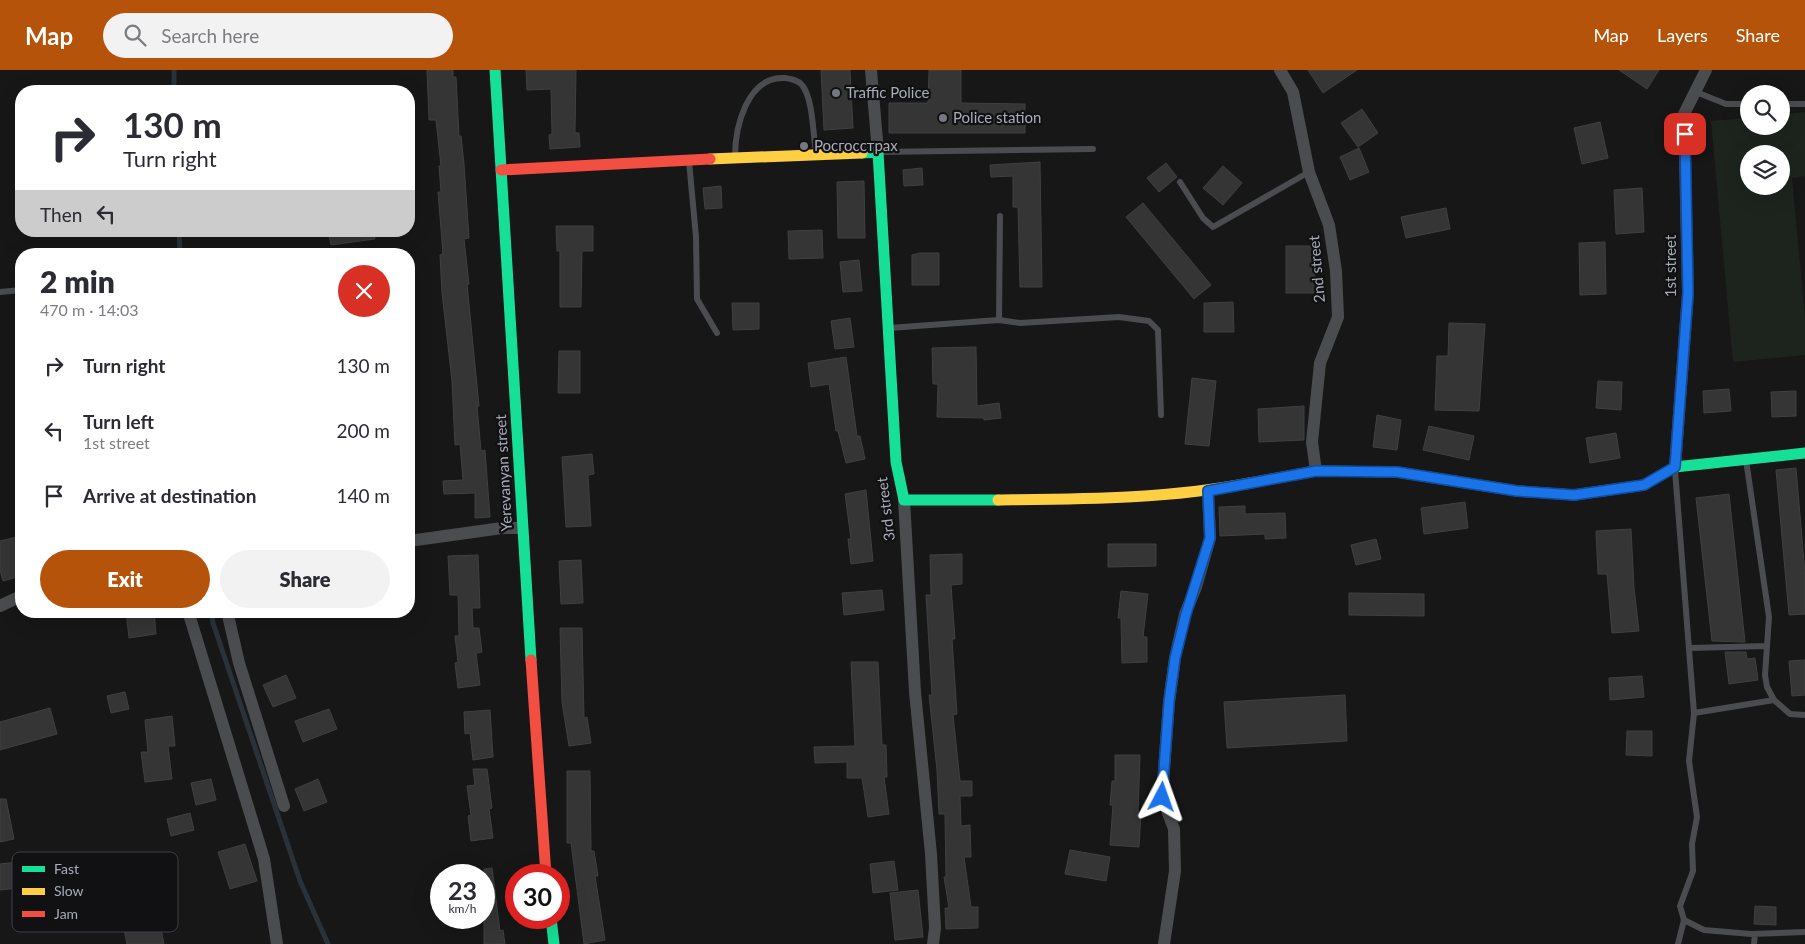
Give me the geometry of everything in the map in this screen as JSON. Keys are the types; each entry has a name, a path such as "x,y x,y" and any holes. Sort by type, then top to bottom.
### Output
{"street":[{"name":"Yerevanyan street","path":"495,70 522,528 545,864"},
{"name":"3rd street","path":"871,70 878,152 896,462 904,500 915,692 931,854 936,928 933,944"},
{"name":"2nd street","path":"1280,70 1293,92 1309,172 1329,225 1336,272 1338,317 1320,363 1312,442 1316,471"},
{"name":"1st street","path":"1675,467 1688,293 1684,114 1696,92 1704,71"},
{"path":"501,170 878,152"},
{"path":"904,500 1118,499 1208,491 1316,471 1397,472 1517,491 1574,495 1644,485 1675,467 1805,453"},
{"path":"1164,944 1175,871 1174,829 1162,797 1169,702 1175,658 1186,614 1210,538 1208,491"},
{"path":"415,540 502,528 522,528"},
{"path":"0,606 15,599"},
{"path":"190,618 264,859 277,944"},
{"path":"229,618 239,663 284,806"},
{"path":"552,929 554,944"}],"lane":[{"path":"735,158 735,145 742,116 754,91 766,82 779,78 792,79 801,84 808,94 817,154"},
{"path":"1696,92 1726,104 1740,104"},
{"path":"1790,104 1805,104"},
{"path":"878,152 1093,149"},
{"path":"689,160 696,237 698,299 717,333"},
{"path":"1180,182 1203,218 1213,227 1309,172"},
{"path":"999,320 1000,216"},
{"path":"0,292 15,291"},
{"path":"888,328 999,320 1020,323 1119,317 1149,321 1158,330 1161,415"},
{"path":"1746,459 1769,617 1764,675 1767,687 1774,700 1790,714 1805,715"},
{"path":"1675,467 1694,713 1689,761 1697,817 1692,844 1693,871 1680,906 1684,920 1678,944"},
{"path":"1688,648 1767,646"},
{"path":"1694,713 1774,700"},
{"path":"1684,920 1704,930 1754,934 1805,932"},
{"path":"1754,934 1754,944"}],"shaded area":[{"path":"1805,112 1805,176 1792,178 1805,318 1805,355 1733,362 1711,121 1740,119 1740,135 1790,135 1790,114"}],"building":[{"path":"427,70 453,70 453,77 456,77 459,136 461,136 464,164 469,238 464,239 469,284 467,284 479,406 477,406 481,451 485,450 490,517 475,518 475,493 444,494 443,481 463,480 460,444 455,445 452,381 442,293 440,255 443,254 438,192 441,192 439,166 441,166 436,120 429,120"},
{"path":"526,70 576,70 575,133 579,133 580,147 550,149 549,135 552,134 551,89 527,90"},
{"path":"821,70 850,70 853,128 824,130"},
{"path":"929,70 961,70 961,103 1025,104 1025,133 889,133 889,103 928,103"},
{"path":"1308,70 1357,70 1323,93"},
{"path":"1619,70 1659,70 1647,89"},
{"path":"1362,109 1378,133 1358,147 1341,123"},
{"path":"1600,122 1608,158 1582,164 1574,128"},
{"path":"1359,148 1369,172 1350,180 1340,157"},
{"path":"1040,162 1042,287 1020,287 1018,207 1013,207 1013,176 991,177 990,165"},
{"path":"1166,163 1177,177 1159,192 1147,178"},
{"path":"1223,166 1242,183 1223,205 1203,188"},
{"path":"922,168 923,185 904,186 903,170"},
{"path":"864,181 865,238 838,238 837,182"},
{"path":"721,186 722,208 705,209 703,188"},
{"path":"1642,188 1644,232 1616,234 1614,190"},
{"path":"1143,203 1211,285 1194,299 1126,217"},
{"path":"1446,208 1450,229 1406,238 1401,217"},
{"path":"556,226 593,226 593,251 582,251 581,307 560,307 560,251 557,251"},
{"path":"822,230 823,258 789,259 788,231"},
{"path":"329,237 375,237 375,239 331,245"},
{"path":"1605,242 1606,294 1580,295 1579,243"},
{"path":"1286,246 1315,246 1314,293 1286,293"},
{"path":"939,253 939,285 912,285 912,255"},
{"path":"859,260 862,291 843,292 840,262"},
{"path":"1233,302 1234,332 1204,332 1204,303"},
{"path":"732,303 759,303 759,329 733,330"},
{"path":"850,318 854,347 835,349 831,321"},
{"path":"1449,323 1485,324 1479,411 1435,410 1437,356 1448,356"},
{"path":"976,347 977,406 999,403 1001,418 984,420 984,418 937,417 938,384 933,384 932,348"},
{"path":"559,351 580,351 580,393 558,393"},
{"path":"846,357 857,436 860,436 865,459 846,463 838,431 836,431 829,384 811,387 808,363"},
{"path":"1192,378 1216,381 1209,446 1185,444"},
{"path":"1598,381 1622,382 1621,410 1596,408"},
{"path":"1729,389 1731,411 1704,413 1703,391"},
{"path":"1796,391 1796,416 1772,417 1771,392"},
{"path":"1304,406 1304,440 1259,442 1258,409"},
{"path":"1377,415 1401,420 1397,450 1373,447"},
{"path":"1429,426 1474,436 1469,460 1423,450"},
{"path":"1616,433 1620,458 1590,463 1586,438"},
{"path":"592,454 594,474 588,475 591,526 566,527 562,457"},
{"path":"1796,468 1805,574 1805,614 1789,615 1776,470"},
{"path":"866,490 873,561 851,564 848,539 851,539 845,494"},
{"path":"1729,494 1745,642 1712,641 1696,498"},
{"path":"1465,502 1468,528 1424,534 1421,508"},
{"path":"1245,506 1245,514 1285,513 1286,538 1265,539 1265,534 1220,536 1219,507"},
{"path":"1631,529 1634,588 1639,631 1612,633 1607,574 1598,574 1596,531"},
{"path":"15,537 15,578 3,581 0,570 0,541"},
{"path":"1376,539 1381,559 1356,565 1351,545"},
{"path":"1108,544 1156,544 1156,566 1108,567"},
{"path":"962,554 962,584 951,585 955,639 952,639 957,714 953,715 960,781 972,781 972,796 960,796 961,826 970,825 971,857 964,857 971,907 978,907 978,928 946,929 945,908 949,908 944,877 946,877 945,814 939,814 937,770 929,695 932,695 926,595 931,595 930,555"},
{"path":"478,555 480,608 472,608 473,628 479,628 482,652 476,653 480,685 458,688 455,663 458,662 455,636 459,636 458,595 450,595 448,556"},
{"path":"581,560 583,603 561,604 559,561"},
{"path":"882,590 884,610 844,615 842,593"},
{"path":"1121,591 1148,594 1143,637 1147,637 1147,662 1122,663 1121,618 1118,618"},
{"path":"1349,593 1424,594 1424,616 1349,615"},
{"path":"127,618 155,618 156,634 129,638"},
{"path":"560,628 582,628 584,718 587,717 591,743 569,746 562,702"},
{"path":"1725,652 1746,652 1747,659 1755,658 1758,680 1729,684"},
{"path":"1805,660 1805,695 1792,696 1789,661"},
{"path":"851,662 878,662 882,745 886,745 887,777 884,777 889,814 868,817 862,778 847,778 847,762 815,763 814,747 855,746"},
{"path":"286,675 296,698 273,707 263,685"},
{"path":"1642,676 1644,697 1610,700 1609,678"},
{"path":"125,692 129,709 111,713 107,696"},
{"path":"1345,695 1347,741 1227,748 1224,702"},
{"path":"50,708 57,734 0,750 0,722"},
{"path":"329,709 337,729 303,742 295,721"},
{"path":"490,710 493,757 473,760 470,733 465,734 464,712"},
{"path":"172,716 175,746 168,746 172,779 145,782 141,752 148,752 145,720"},
{"path":"1627,731 1652,731 1652,756 1626,755"},
{"path":"1115,755 1140,755 1138,812 1141,812 1139,847 1110,845 1113,805 1110,805 1112,781 1115,781"},
{"path":"473,769 487,769 492,808 489,809 493,838 471,841 468,816 471,815 467,786 475,785"},
{"path":"567,771 590,771 591,851 594,851 598,876 595,876 605,940 584,944 571,843 567,843"},
{"path":"211,779 216,800 196,805 191,783"},
{"path":"318,779 327,802 304,811 295,789"},
{"path":"0,799 6,799 14,839 0,842"},
{"path":"190,813 194,830 171,836 167,819"},
{"path":"245,844 257,881 230,889 218,852"},
{"path":"1070,850 1110,857 1106,881 1065,874"},
{"path":"894,861 898,890 873,893 870,864"},
{"path":"12,863 12,889 0,890 0,864"},
{"path":"918,890 923,937 895,940 890,893"},
{"path":"495,892 500,931 503,930 505,944 484,944 484,929 495,929"},
{"path":"1755,906 1776,907 1776,925 1754,924"},
{"path":"125,932 162,932 164,944 127,944"}],"waterway":[{"path":"174,70 174,85"},
{"path":"179,237 180,248"},
{"path":"212,618 300,881 328,944"}],"traffic: fast":[{"path":"495,70 531,660"},
{"path":"862,153 878,152 896,462 904,500 998,500"},
{"path":"1250,483 1316,471 1397,472 1517,491 1574,495 1644,485 1675,467 1805,453"},
{"path":"552,929 554,944"}],"traffic: slow":[{"path":"710,159 862,153"},
{"path":"998,500 1156,495 1250,483"}],"traffic: jam":[{"path":"501,170 710,159"},
{"path":"531,660 545,864"}],"place":[{"name":"Traffic Police","path":"836,93"},
{"name":"Police station","path":"943,118"},
{"name":"Росгосстрах","path":"804,146"}],"route":[{"path":"1162,797 1169,702 1175,658 1186,614 1210,538 1208,491 1316,471 1397,472 1517,491 1574,495 1613,491 1644,485 1675,467 1688,293 1685,134"}]}
